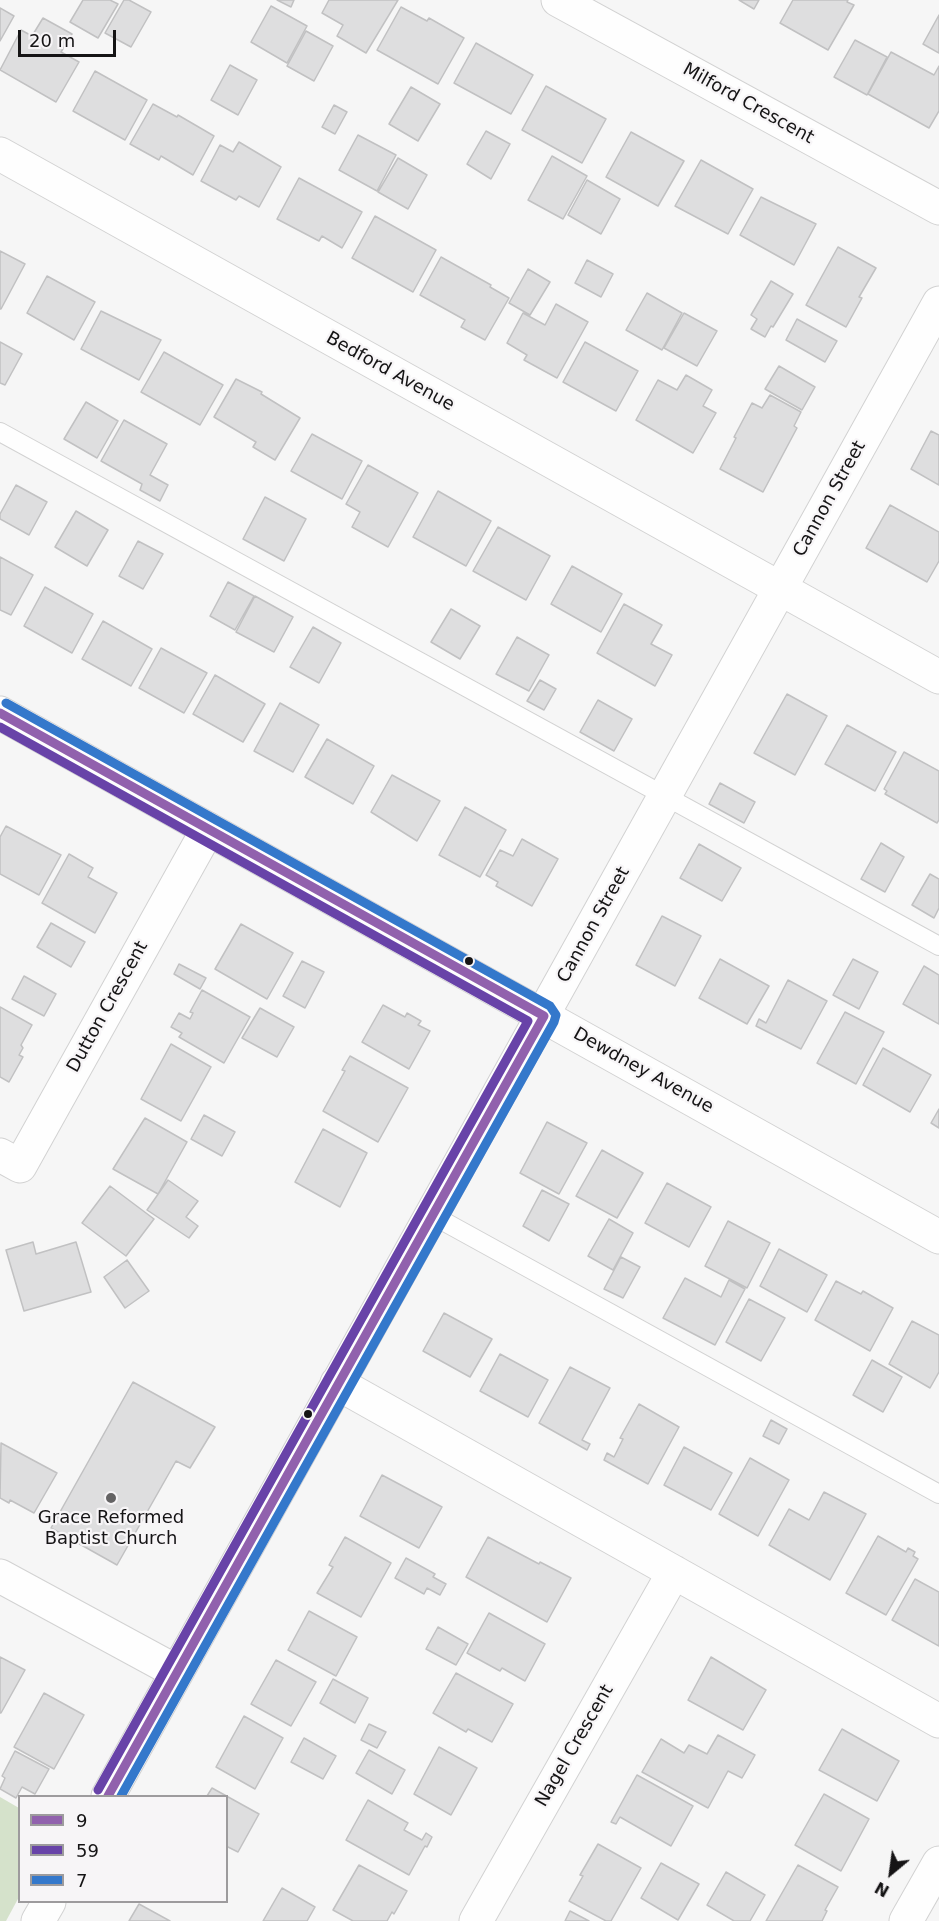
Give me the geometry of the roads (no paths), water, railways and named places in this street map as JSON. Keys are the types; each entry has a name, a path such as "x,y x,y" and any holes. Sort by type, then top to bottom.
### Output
{"street":[{"name":"Milford Crescent","path":"558,0 939,208"},
{"name":"Bedford Avenue","path":"0,154 939,677"},
{"name":"Cannon Street","path":"109,1795 939,303"},
{"name":"Dewdney Avenue","path":"0,713 939,1237"},
{"name":"Dutton Crescent","path":"0,1155 20,1166 208,829"},
{"path":"337,1383 939,1720"},
{"name":"Nagel Crescent","path":"476,1921 674,1572"},
{"path":"0,1576 177,1672"},
{"path":"906,1921 939,1863"},
{"path":"38,1921 48,1903"}],"lane":[{"path":"0,432 939,946"},
{"path":"432,1215 939,1494"}],"place":[{"name":"Grace Reformed Baptist Church","path":"111,1498"}]}
